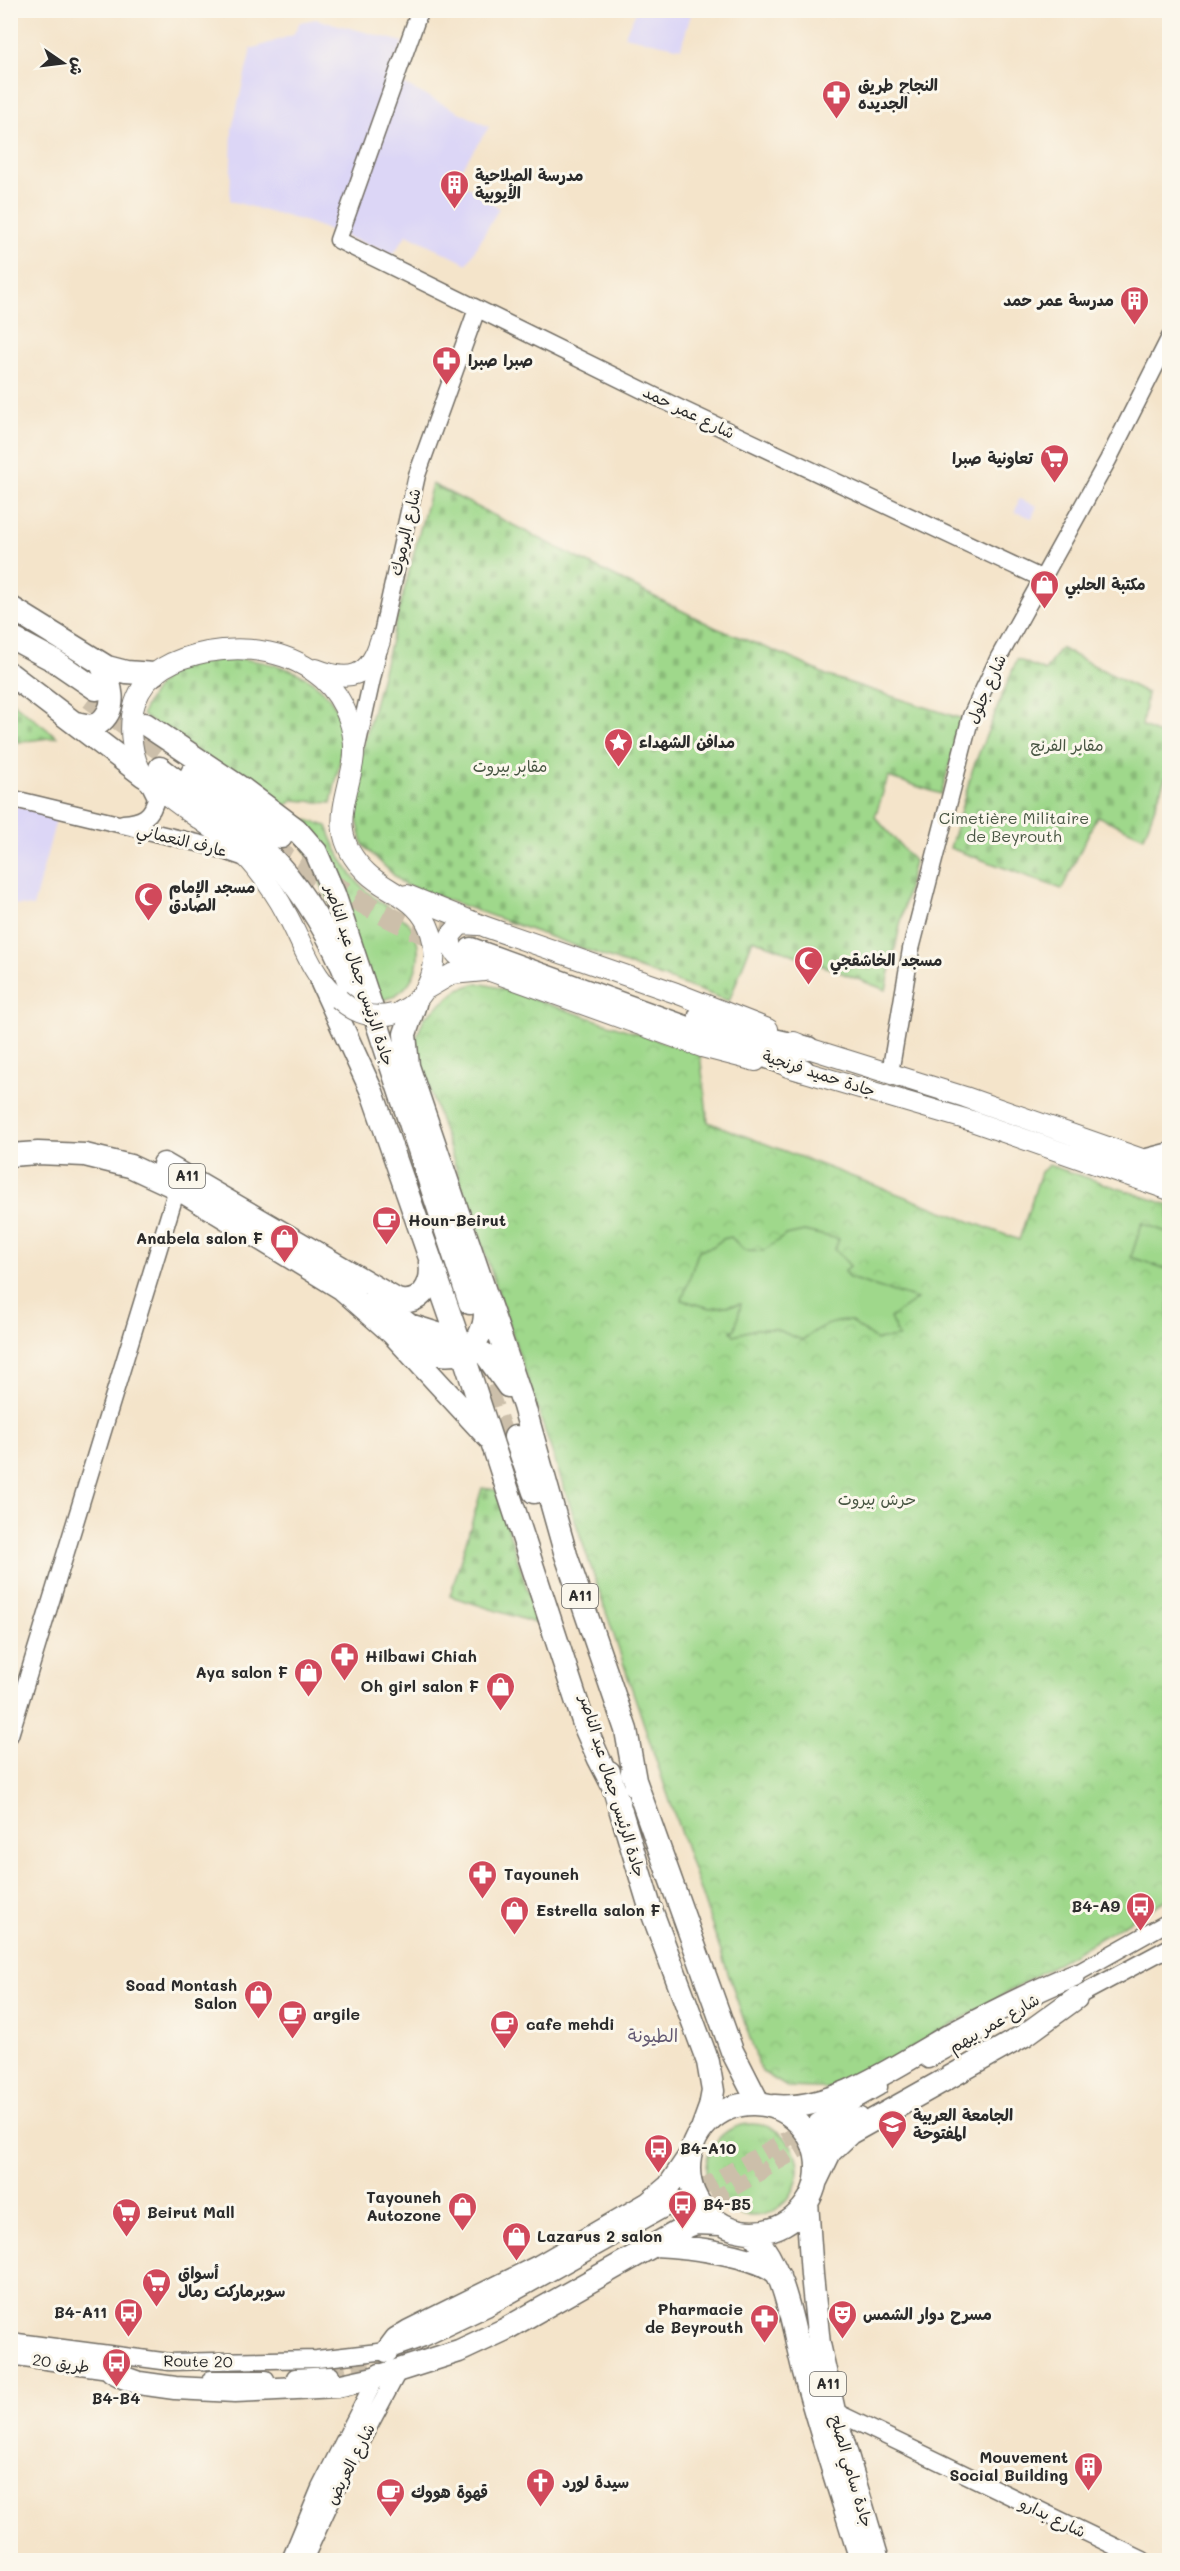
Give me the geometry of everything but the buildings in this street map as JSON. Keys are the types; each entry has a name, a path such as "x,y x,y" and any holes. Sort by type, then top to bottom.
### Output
{"highway":[{"path":"10,608 101,664 120,671 154,674"},
{"path":"10,639 156,770"},
{"path":"10,658 86,705 90,726 98,724 108,711 112,699 112,688 101,664"},
{"path":"10,674 86,705"},
{"name":"جادة الرئيس جمال عبد الناصر","path":"145,724 288,822 307,840 319,859 334,894 471,1300"},
{"name":"جادة الرئيس جمال عبد الناصر","path":"156,770 227,819 287,875 315,913 331,941 355,997 471,1300"},
{"name":"جادة الرئيس جمال عبد الناصر","path":"156,770 275,842 227,819"},
{"name":"جادة حميد فرنجية","path":"478,937 765,1038 805,1059"},
{"path":"322,982 372,1092 429,1256 504,1440"},
{"path":"393,1334 422,1350 449,1355 464,1346 482,1330 471,1300 408,1066 405,1034 421,996"},
{"name":"A11","path":"10,1140 48,1138 92,1141 138,1154 339,1276 402,1321 486,1355 524,1406 566,1555 626,1730 636,1786"},
{"name":"A11","path":"10,1155 39,1153 85,1155 179,1180"},
{"path":"339,1276 397,1300 411,1302 422,1294 430,1282 429,1256"},
{"name":"A11","path":"339,1276 393,1334 504,1440"},
{"path":"471,1300 524,1406"},
{"name":"جادة الرئيس جمال عبد الناصر","path":"504,1440 636,1786 732,2051 765,2105"},
{"name":"جادة الرئيس جمال عبد الناصر","path":"504,1440 585,1726 614,1786 649,1904 708,2062 713,2091 702,2129"},
{"path":"765,2105 791,2108 808,2106 845,2093 1013,2001 1074,1975"},
{"path":"112,2371 139,2383 175,2388 236,2391 337,2386 374,2378 393,2360 459,2351 504,2330 688,2226 696,2223 720,2224 752,2232 781,2226 796,2215 811,2194 830,2152 850,2133 1025,2035 1076,1998"},
{"path":"708,2062 716,2066 724,2065 732,2051"},
{"name":"A11","path":"720,2224 702,2207 694,2193 690,2178 690,2155 702,2129 716,2115 740,2105 765,2105 796,2120 809,2137 817,2164 811,2194"},
{"path":"393,2360 396,2339 540,2266 649,2202 669,2186 690,2155"},
{"name":"جادة سامي الصلح","path":"811,2194 810,2241 816,2324 834,2411 878,2560"},
{"name":"جادة سامي الصلح","path":"752,2232 778,2272 804,2372 861,2560"},
{"path":"655,2245 682,2247 755,2261 776,2273 778,2272 775,2245 786,2236 796,2233 810,2241"}],"main road":[{"name":"شارع عمر حمد","path":"420,10 338,240 678,407 1042,579"},
{"name":"شارع اليرموك","path":"354,761 417,475 477,309"},
{"name":"شارع جلول","path":"890,1073 911,949 972,716 999,657 1108,460 1170,337"},
{"path":"380,641 371,662 355,675 342,677 269,652 228,650 182,658 163,666 138,696 131,723 135,753 156,770 222,836 251,861 285,911 322,982 351,1008 369,1016 393,1014 452,974 475,970 489,972"},
{"path":"306,665 336,693 344,706 352,735 354,761 343,803 342,828 351,851 360,866 380,884 416,908 429,929 433,941 434,962 421,996"},
{"name":"عارف النعماني","path":"113,823 136,823 150,814 156,797 156,770"},
{"name":"عارف النعماني","path":"10,798 210,846 251,861"},
{"path":"380,884 478,937"},
{"path":"478,937 468,923 461,924 453,931 450,940 459,958 489,972 725,1054 805,1059"},
{"name":"جادة حميد فرنجية","path":"805,1059 890,1073 1170,1169"},
{"name":"جادة حميد فرنجية","path":"805,1059 1170,1190"},
{"path":"1133,1177 1143,1158 1170,1150"},
{"path":"10,1735 179,1180"},
{"name":"شارع عمر بيهم","path":"1170,1921 1074,1975 821,2129 1170,1947"},
{"path":"374,2378 387,2363 452,2336 469,2325 487,2308 680,2200"},
{"name":"Route 20","path":"10,2341 170,2362 393,2360 424,2338 487,2308"},
{"name":"طريق 20","path":"10,2356 112,2371 231,2380 331,2375"},
{"name":"شارع العريض","path":"304,2560 393,2360"},
{"name":"شارع العريض","path":"290,2560 320,2488 374,2378"},
{"name":"شارع بدارو","path":"834,2411 1143,2560"}],"shaded area":[{"path":"637,10 692,11 681,48 624,36"},
{"path":"316,19 403,42 389,77 489,127 455,178 499,208 467,264 407,234 393,254 304,221 230,201 232,129 251,49 293,35 300,22"},
{"path":"1019,499 1037,506 1032,518 1015,512"},
{"path":"10,804 57,816 33,907 11,904"}],"green space":[{"name":"مقابر بيروت","path":"432,484 716,628 789,657 828,676 963,719 941,794 888,777 875,817 914,861 886,990 753,939 729,1001 403,884 363,845 351,793"},
{"name":"مقابر الفرنج","path":"1060,648 1147,693 1142,726 1170,740 1169,767 1144,837 1097,816 1062,889 950,848 973,768 1017,659 1045,671"},
{"path":"230,658 289,669 321,688 333,702 340,720 344,742 331,803 294,800 282,808 142,715 159,684 172,672 188,663"},
{"path":"11,701 57,737 11,743"},
{"path":"290,815 327,826 339,855 350,873 363,888 401,917 414,931 418,955 416,967 406,987 397,994 373,1001"},
{"name":"حرش بيروت","path":"478,983 700,1054 708,1122 1019,1240 1041,1172 1049,1165 1169,1205 1169,1898 841,2089 787,2087 761,2071 419,1058 416,1039 424,1018 459,989"},
{"path":"1142,1223 1169,1233 1169,1270 1131,1257"},
{"path":"804,1231 839,1239 835,1249 850,1266 845,1271 849,1278 917,1299 890,1318 899,1337 876,1340 850,1321 824,1326 802,1340 775,1329 756,1329 734,1335 731,1331 735,1329 741,1304 710,1308 682,1300 699,1250 712,1247 723,1239 731,1237 744,1250 763,1251 786,1235"},
{"path":"482,1488 496,1490 538,1624 450,1596"},
{"path":"752,2124 770,2127 785,2137 795,2152 798,2170 795,2188 785,2203 770,2213 752,2216 734,2213 719,2203 709,2188 706,2170 709,2152 719,2137 734,2127"}],"tunnel":[{"path":"90,698 170,757"},
{"path":"269,848 378,911 448,942"},
{"path":"442,924 477,937"},
{"path":"475,1356 504,1440"},
{"path":"680,2200 817,2122"},
{"path":"672,2224 824,2135"},
{"path":"331,2375 394,2361"}],"place":[{"name":"النجاح طريق الجديده","path":"837,120"},
{"name":"مدرسة الصلاحية الأيوبية","path":"454,210"},
{"name":"مدرسة عمر حمد","path":"1135,326"},
{"name":"صبرا صبرا","path":"447,386"},
{"name":"تعاونية صبرا","path":"1054,484"},
{"name":"مكتبة الحلبي","path":"1044,610"},
{"name":"مدافن الشهداء","path":"618,768"},
{"name":"مسجد الإمام الصادق","path":"148,922"},
{"name":"مسجد الخاشقجي","path":"809,986"},
{"name":"Houn-Beirut","path":"387,1246"},
{"name":"Anabela salon F","path":"284,1264"},
{"name":"Hilbawi Chiah","path":"344,1682"},
{"name":"Aya salon F","path":"309,1698"},
{"name":"Oh girl salon F","path":"500,1712"},
{"name":"Tayouneh","path":"483,1900"},
{"name":"B4-A9","path":"1141,1932"},
{"name":"Estrella salon F","path":"515,1936"},
{"name":"Soad Montash Salon","path":"258,2020"},
{"name":"argile","path":"292,2040"},
{"name":"cafe mehdi","path":"505,2050"},
{"name":"الجامعة العربية المفتوحة","path":"892,2150"},
{"name":"B4-A10","path":"659,2174"},
{"name":"B4-B5","path":"682,2230"},
{"name":"Tayouneh Autozone","path":"462,2232"},
{"name":"Beirut Mall","path":"126,2238"},
{"name":"Lazarus 2 salon","path":"516,2262"},
{"name":"أسواق سوبرماركت رمال","path":"157,2308"},
{"name":"B4-A11","path":"128,2338"},
{"name":"مسرح دوار الشمس","path":"842,2340"},
{"name":"Pharmacie de Beyrouth","path":"764,2344"},
{"name":"B4-B4","path":"116,2388"},
{"name":"Mouvement Social Building","path":"1089,2492"},
{"name":"سيدة لورد","path":"541,2508"},
{"name":"قهوة هووك","path":"390,2518"}],"district":[{"name":"الطيونة","path":"653,2036"}],"park label":[{"name":"Cimetière Militaire de Beyrouth","path":"1014,827"}]}
